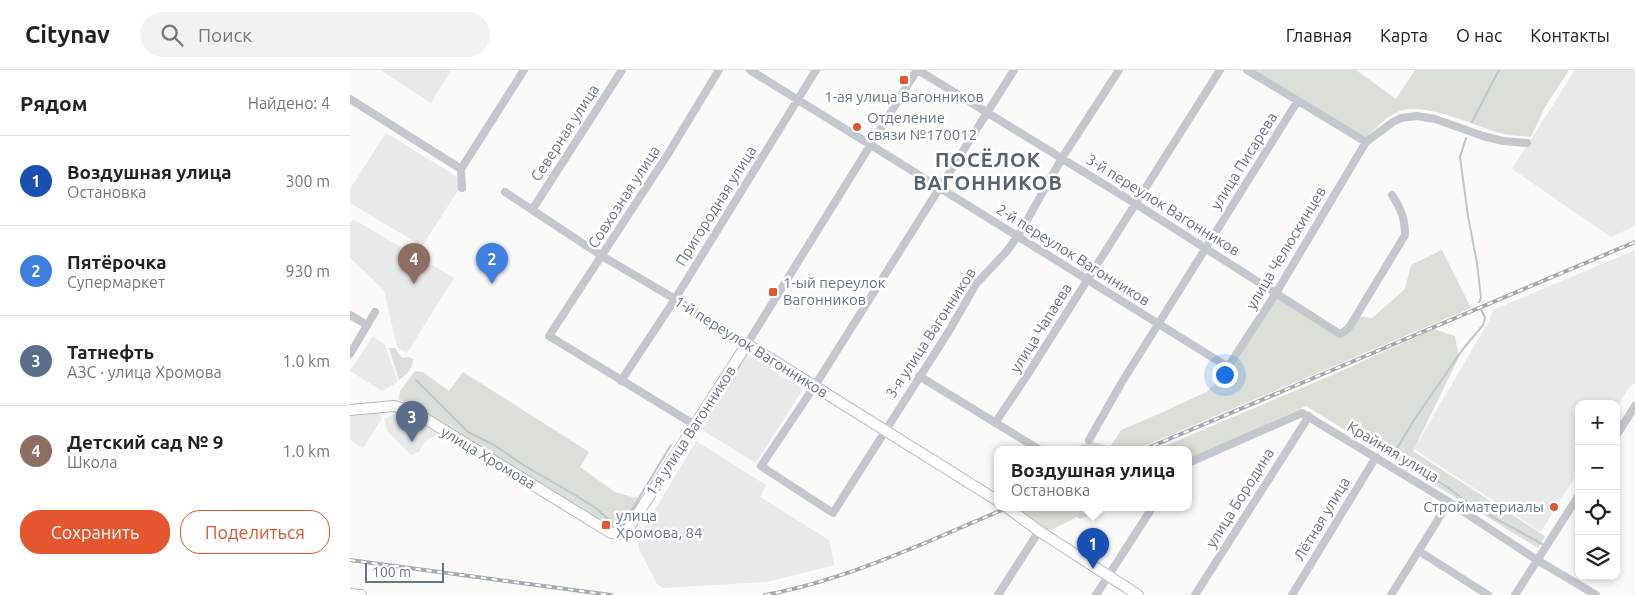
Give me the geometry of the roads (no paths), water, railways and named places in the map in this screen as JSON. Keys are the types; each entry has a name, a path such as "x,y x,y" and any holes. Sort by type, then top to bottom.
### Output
{"main road":[{"name":"1-й переулок Вагонников","path":"747,344 994,499"},
{"name":"1-я улица Вагонников","path":"620,534 627,529 747,344"},
{"name":"улица Хромова","path":"350,410 394,406 413,411 612,533 620,534"},
{"path":"1012,511 1039,531 1138,595"},
{"path":"350,594 361,595"}],"street":[{"path":"462,188 461,169 524,70"},
{"name":"Северная улица","path":"532,210 622,70"},
{"name":"Совхозная улица","path":"622,381 549,336 668,154 719,70"},
{"name":"2-й переулок Вагонников","path":"750,70 1228,368"},
{"name":"Пригородная улица","path":"622,381 675,299 816,70"},
{"name":"3-й переулок Вагонников","path":"917,70 1205,247 1340,334 1345,332 1350,326 1405,235 1405,222 1402,210 1392,195"},
{"name":"1-я улица Вагонников","path":"747,344 917,70"},
{"path":"814,387 1014,70"},
{"name":"3-я улица Вагонников","path":"814,387 761,466 832,513 976,284 1006,252 1018,236 1062,158 1119,70"},
{"name":"улица Чапаева","path":"995,423 1026,378 1220,70"},
{"path":"1247,70 1366,142 1393,122 1401,118 1417,116 1435,119 1503,141 1527,143"},
{"path":"350,99 461,169"},
{"name":"улица Писарева","path":"1089,440 1122,382 1205,247 1297,102"},
{"name":"улица Челюскинцев","path":"1228,368 1276,293 1366,142"},
{"name":"1-й переулок Вагонников","path":"504,192 602,256 747,344"},
{"path":"350,354 374,312"},
{"path":"350,315 367,325"},
{"path":"919,376 1033,446"},
{"path":"622,381 695,425"},
{"path":"1620,430 1635,406"},
{"path":"1192,461 1306,414"},
{"name":"Крайняя улица","path":"1306,414 1449,502 1537,560 1596,595"},
{"name":"улица Бородина","path":"1195,595 1306,414"},
{"name":"Лётная улица","path":"1292,595 1376,457"},
{"path":"1515,595 1575,501"},
{"path":"1391,595 1449,502"},
{"path":"1096,595 1150,511"},
{"path":"998,595 1039,531"},
{"path":"1419,551 1488,595"}],"waterway":[{"path":"1472,122 1499,70"},
{"path":"1466,138 1460,157 1477,263 1481,298 1479,302"},
{"path":"1481,309 1485,318 1483,325 1463,349 1414,420 1396,450 1403,459 1471,505 1542,544"},
{"path":"416,380 468,432 494,445 525,466 575,495 597,509 612,523"},
{"path":"617,525 622,526 671,445"}],"railway":[{"path":"1152,446 1635,242"},
{"path":"765,595 797,588 858,569 1000,511"},
{"path":"350,560 611,595"}],"place":[{"name":"1-ая улица Вагонников","path":"904,80"},
{"name":"Отделение связи №170012","path":"857,127"},
{"name":"Детский сад № 9","path":"414,284"},
{"name":"Пятёрочка","path":"492,284"},
{"name":"1-ый переулок Вагонников","path":"773,292"},
{"name":"Татнефть","path":"412,442"},
{"name":"Стройматериалы","path":"1554,507"},
{"name":"улица Хромова, 84","path":"606,525"},
{"name":"Воздушная улица","path":"1093,569"}],"district":[{"name":"ПОСЁЛОК ВАГОННИКОВ","path":"988,172"}]}
